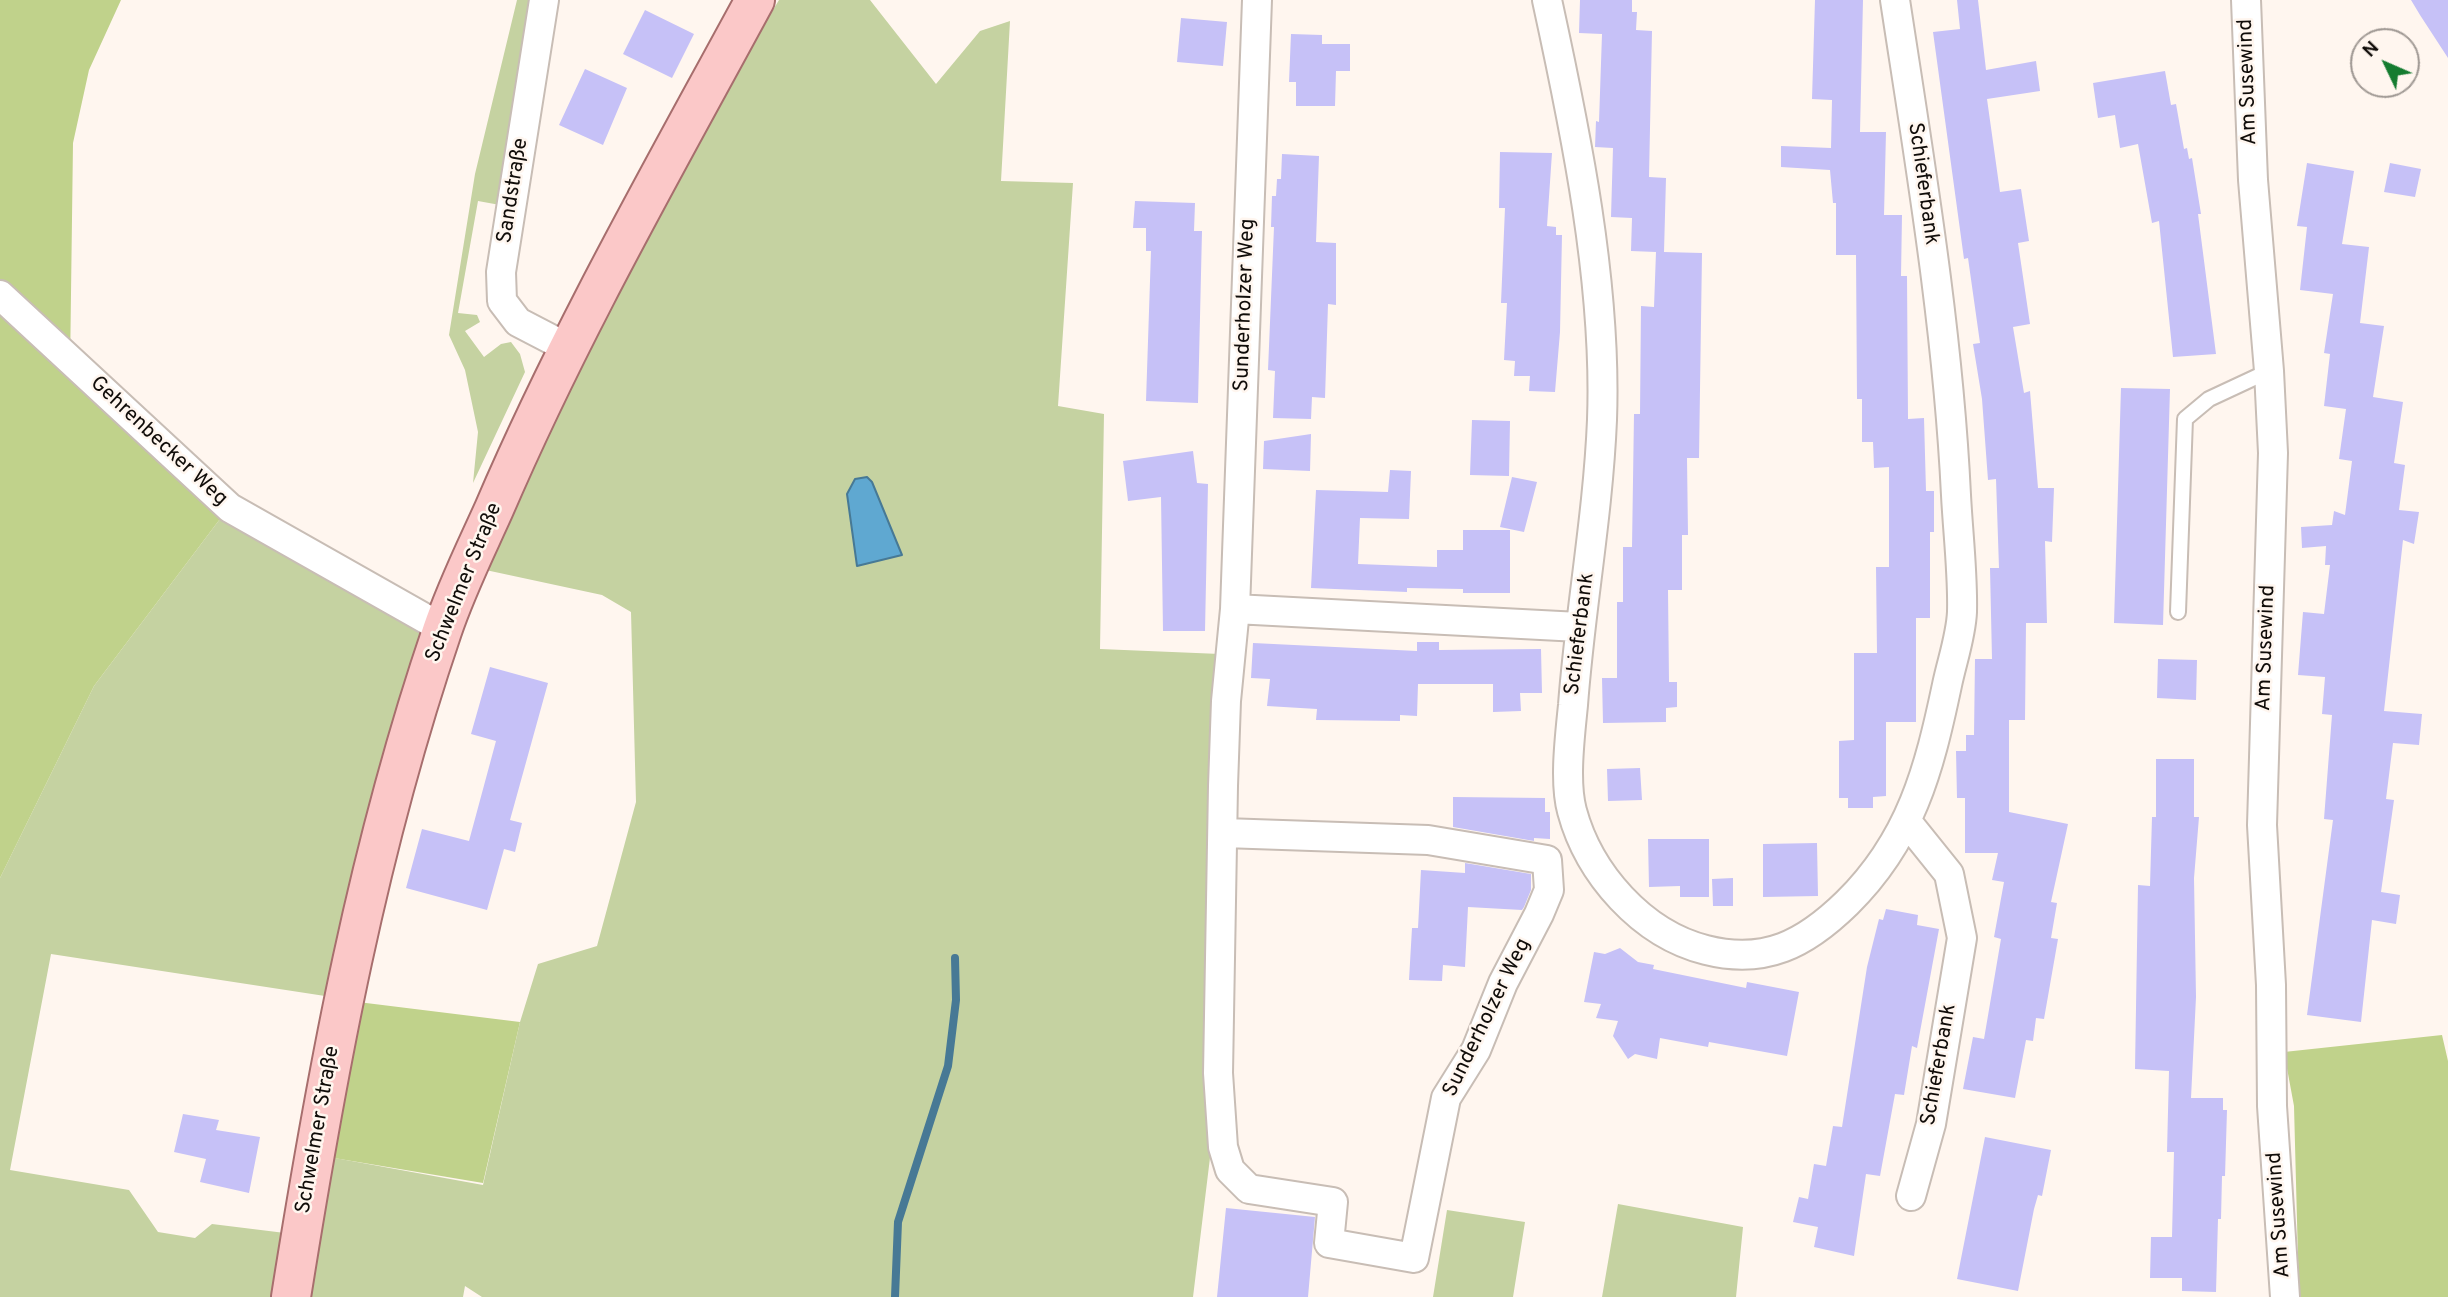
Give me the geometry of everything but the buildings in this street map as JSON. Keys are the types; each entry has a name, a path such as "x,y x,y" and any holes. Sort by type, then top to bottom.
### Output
{"main road":[{"name":"Schwelmer Straße","path":"291,1297 322,1102 360,917 443,628 517,454 568,348 755,0"}],"street":[{"name":"Sandstraße","path":"544,0 501,272 502,301 518,323 568,348"},
{"name":"Sunderholzer Weg","path":"1224,833 1428,840 1547,860 1549,890 1539,914 1503,983 1476,1050 1446,1098 1415,1258 1329,1243 1333,1202 1249,1189 1230,1170 1223,1147 1218,1073 1226,701 1235,610 1257,0"},
{"name":"Schieferbank","path":"1547,0 1578,141 1598,314 1602,414 1596,521 1579,627 1569,748 1570,808 1594,864 1633,912 1683,944 1731,956 1786,950 1831,918 1871,879 1908,823 1932,753 1962,616 1952,413 1926,203 1895,0"},
{"name":"Am Susewind","path":"2246,0 2253,180 2273,453 2262,825 2270,985 2272,1105 2285,1297"},
{"name":"Gehrenbecker Weg","path":"0,295 230,508 443,628"},
{"path":"1235,610 1579,627"},
{"name":"Schieferbank","path":"1908,823 1950,874 1962,938 1931,1124 1912,1196"}],"lane":[{"path":"2178,611 2185,419 2209,399 2269,371"}],"green space":[{"path":"0,0 121,0 89,70 73,143 70,369 223,515 94,686 0,878"},
{"path":"517,0 536,0 500,205 478,201 458,313 477,315 480,322 465,331 484,357 501,344 511,342 520,354 525,372 473,483 478,432 465,370 449,335 475,174"},
{"path":"779,0 870,0 936,84 980,31 1010,21 1001,181 1073,183 1058,406 1104,414 1100,649 1220,654 1214,1125 1193,1297 482,1297 465,1286 463,1297 305,1297 324,1156 483,1185 520,1022 538,964 597,946 636,802 631,612 602,595 481,569 678,168"},
{"path":"223,515 417,626 423,636 368,814 325,996 51,954 10,1170 129,1190 158,1232 195,1238 212,1224 285,1233 275,1297 0,1297 0,878 94,686"},
{"path":"358,1002 520,1022 483,1183 328,1157"},
{"path":"2442,1035 2448,1061 2448,1297 2299,1297 2294,1106 2284,1052"},
{"path":"1618,1204 1743,1227 1736,1297 1602,1297"},
{"path":"1447,1210 1525,1222 1513,1297 1433,1297"}],"water":[{"path":"867,477 872,482 902,555 857,566 847,494 855,479"}],"waterway":[{"path":"895,1297 898,1222 948,1066 956,1000 955,958"}]}
